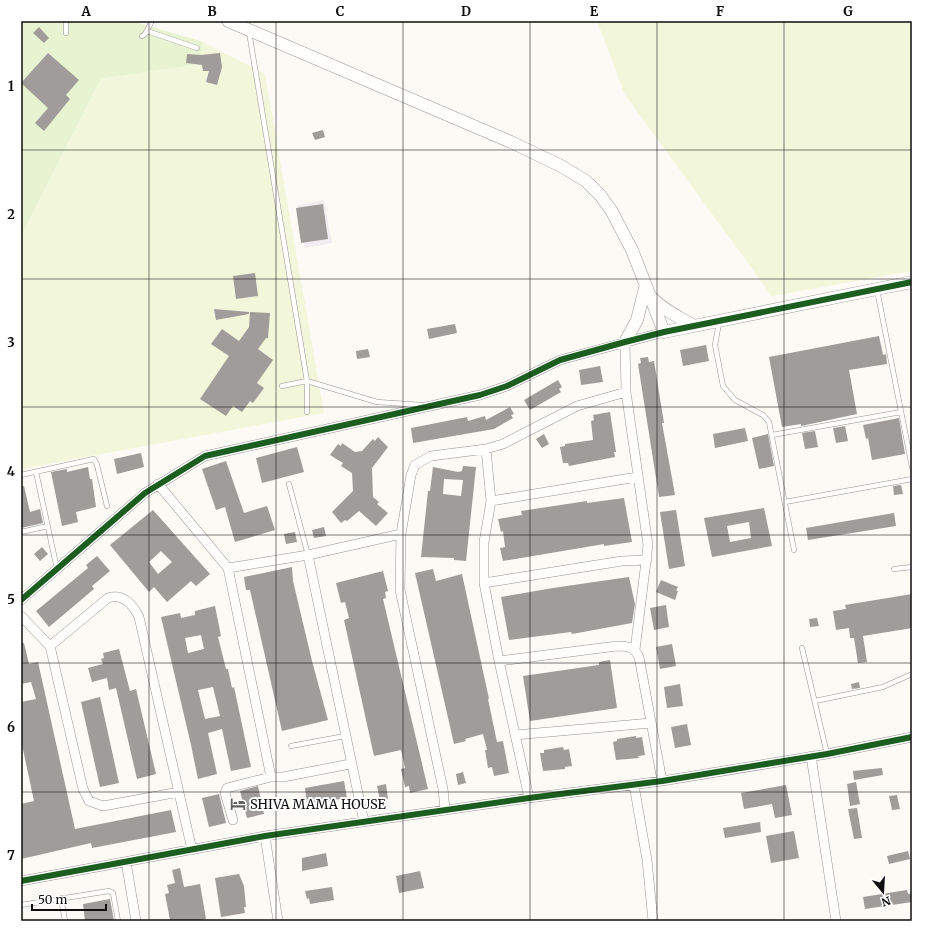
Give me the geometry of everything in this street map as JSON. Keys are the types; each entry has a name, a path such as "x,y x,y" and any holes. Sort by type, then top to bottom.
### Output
{"street":[{"path":"228,21 511,142 561,166 586,181 600,195 611,210 632,250 646,290 664,332"},
{"path":"21,600 145,493 205,456 436,406 480,395 507,386 560,360 664,332 912,282"},
{"path":"646,290 658,304 675,316 694,326"},
{"path":"635,650 648,545 637,477 626,392 625,342 637,320 646,290"},
{"path":"445,810 443,789 400,590 401,534 411,475 415,465 432,456 486,449 503,444 577,406 626,392"},
{"path":"486,449 491,501 484,542 484,583 498,661 529,798"},
{"path":"491,501 637,477"},
{"path":"158,484 228,568 272,777"},
{"path":"228,568 308,555 401,534"},
{"path":"308,555 350,764 364,822"},
{"path":"484,583 622,561 647,560"},
{"path":"50,646 108,598 116,596 123,597 140,617 192,850"},
{"path":"21,616 50,646 83,789 89,801 103,806 179,792"},
{"path":"498,661 618,646 627,646 635,650 639,657 662,781"},
{"path":"515,735 651,723"},
{"path":"21,880 265,836 529,798 662,781 827,754 912,737"},
{"path":"810,756 836,921"},
{"path":"233,820 225,793 227,788 272,777 283,777 350,764"},
{"path":"634,785 647,860 653,921"},
{"path":"265,836 278,921"},
{"path":"126,862 136,921"}],"lane":[{"path":"66,21 66,33"},
{"path":"142,36 148,31 152,21"},
{"path":"249,29 307,381 307,412"},
{"path":"148,31 197,48"},
{"path":"877,289 912,467"},
{"path":"719,320 716,345 723,386 735,400 766,418 772,435 794,550"},
{"path":"282,386 307,381 377,402 436,406"},
{"path":"772,435 901,412"},
{"path":"21,475 94,459 97,465 107,506"},
{"path":"36,472 57,569"},
{"path":"785,502 912,479"},
{"path":"289,484 308,555"},
{"path":"21,532 48,526"},
{"path":"894,569 912,567"},
{"path":"802,648 827,754"},
{"path":"815,701 883,687 912,674"},
{"path":"291,746 345,736"},
{"path":"21,905 109,891 113,893 118,921"},
{"path":"61,898 66,921"}],"shaded area":[{"path":"324,200 332,243 305,248 297,205"}],"green space":[{"path":"21,21 132,21 203,42 200,64 101,79 21,236"},
{"path":"597,21 912,21 912,271 772,296 625,95"},
{"path":"203,42 265,74 324,413 21,469 21,236 101,79 199,64"}],"building":[{"path":"39,27 49,38 44,43 33,33"},
{"path":"48,53 79,80 66,95 70,99 44,131 35,123 48,108 21,83"},
{"path":"220,53 222,67 217,85 206,82 209,71 203,71 202,65 186,63 187,54 201,55"},
{"path":"323,130 325,137 315,140 312,133"},
{"path":"323,204 328,239 301,243 296,208"},
{"path":"255,273 258,296 236,299 233,276"},
{"path":"214,309 249,312 249,314 216,320"},
{"path":"250,312 270,313 268,338 266,338 258,349 273,360 257,383 264,388 253,403 250,401 242,412 233,406 226,416 200,399 229,356 211,344 222,329 239,341 249,327"},
{"path":"455,324 457,333 429,339 427,329"},
{"path":"879,336 883,355 886,354 887,364 849,370 857,414 801,426 801,424 782,427 769,357"},
{"path":"706,345 709,361 683,366 680,350"},
{"path":"368,349 370,357 357,359 356,351"},
{"path":"648,357 649,362 654,361 664,423 662,423 675,495 659,497 638,364 641,363 640,358"},
{"path":"600,366 603,382 581,385 579,370"},
{"path":"558,380 562,387 559,389 561,392 530,410 524,400"},
{"path":"510,407 514,414 511,415 513,418 494,429 413,443 411,428 467,417 468,421 485,416 486,420"},
{"path":"610,412 616,452 614,452 615,457 569,466 568,463 563,463 560,447 565,446 565,444 593,440 591,421 594,420 593,415"},
{"path":"899,418 905,454 872,460 868,438 866,439 863,425"},
{"path":"845,426 848,441 836,443 833,428"},
{"path":"745,428 748,441 715,448 713,434"},
{"path":"815,431 818,447 805,449 802,433"},
{"path":"544,434 549,444 542,448 536,439"},
{"path":"768,434 774,466 759,469 752,438"},
{"path":"378,437 388,447 372,468 373,497 379,502 377,504 388,513 376,526 359,511 347,521 345,520 341,523 332,512 353,491 352,473 341,466 343,463 330,455 338,444 341,446 342,443 355,452 362,451 373,439 375,441"},
{"path":"297,447 304,472 262,483 256,458"},
{"path":"141,453 144,467 117,474 114,459"},
{"path":"226,461 244,513 267,506 275,530 235,542 225,507 216,510 202,469"},
{"path":"463,466 476,467 466,561 454,560 454,558 421,557 428,491 430,491 433,467 458,472 462,471","holes":["444,479 463,480 461,496 443,494"]},
{"path":"88,467 90,479 92,479 96,507 76,512 78,522 62,526 51,472 67,469 67,472"},
{"path":"901,485 903,494 894,495 893,486"},
{"path":"21,486 24,486 30,512 40,509 43,523 21,528"},
{"path":"624,498 632,542 604,546 604,544 503,561 500,548 505,547 503,531 501,532 498,519 522,515 521,511 587,501 587,503"},
{"path":"764,508 772,546 712,557 704,518","holes":["749,522 751,538 730,542 727,526"]},
{"path":"153,510 210,574 196,586 191,581 167,602 154,587 149,592 110,545","holes":["161,551 172,562 158,574 149,562"]},
{"path":"676,510 685,566 669,569 660,512"},
{"path":"894,513 896,526 808,540 806,528"},
{"path":"324,527 326,536 314,538 312,530"},
{"path":"295,532 297,542 286,544 284,534"},
{"path":"42,547 48,554 40,561 34,554"},
{"path":"97,556 110,571 92,586 94,589 49,627 36,611 88,568 86,565"},
{"path":"292,567 293,581 328,720 282,731 250,590 246,590 244,577"},
{"path":"433,569 436,581 462,574 497,742 503,741 509,773 494,776 492,767 488,768 485,750 487,750 483,734 454,744 415,573"},
{"path":"383,571 388,591 385,592 386,598 383,599 428,789 410,793 409,786 405,787 401,769 405,768 401,750 374,756 344,620 349,618 345,602 341,603 336,583"},
{"path":"629,577 635,604 632,623 572,634 571,632 509,640 501,597"},
{"path":"661,580 678,587 675,600 656,592"},
{"path":"912,594 912,628 863,636 867,662 858,663 854,638 850,638 849,628 836,630 833,611 846,609 845,605"},
{"path":"666,605 669,627 654,630 650,608"},
{"path":"215,606 221,636 218,637 232,688 234,687 251,767 231,771 222,729 208,733 217,774 198,779 161,617 180,613 181,618 195,615 195,611","holes":["201,635 204,649 188,653 185,638","213,687 220,716 205,719 198,690"]},
{"path":"817,618 819,626 810,627 809,619"},
{"path":"21,643 24,643 29,664 38,662 75,829 171,810 176,832 92,848 91,843 21,859 21,804 34,801 21,740 21,702 36,699 31,682 21,684"},
{"path":"672,644 676,666 660,669 656,647"},
{"path":"119,649 130,691 136,689 156,774 137,779 116,688 109,690 107,678 92,682 88,668 103,664 101,659 104,658 103,653"},
{"path":"610,660 617,708 530,721 523,676 599,665 599,662"},
{"path":"859,682 860,688 852,689 851,684"},
{"path":"680,684 683,706 667,708 664,687"},
{"path":"100,697 119,783 100,787 81,702"},
{"path":"687,724 691,745 675,748 671,727"},
{"path":"636,736 636,738 642,737 645,755 638,756 639,758 616,760 613,742 617,741 617,739"},
{"path":"563,747 564,750 569,749 572,766 565,767 565,769 543,771 540,753 544,753 544,750"},
{"path":"882,768 883,775 854,780 853,771"},
{"path":"463,772 466,783 458,785 456,774"},
{"path":"344,781 347,798 307,804 305,788"},
{"path":"856,782 860,804 850,806 847,784"},
{"path":"386,784 388,799 380,800 377,786"},
{"path":"786,785 792,815 775,818 772,804 744,809 741,793"},
{"path":"258,786 264,814 247,818 240,791"},
{"path":"219,794 226,823 209,827 202,798"},
{"path":"897,795 900,809 892,810 889,796"},
{"path":"857,808 862,838 854,839 848,809"},
{"path":"760,822 761,832 725,838 723,828"},
{"path":"794,831 799,858 771,863 766,836"},
{"path":"908,851 910,859 889,864 887,856"},
{"path":"326,853 328,866 302,871 302,858"},
{"path":"180,868 184,887 200,884 206,919 194,921 170,920 165,894 169,893 167,885 175,883 172,870"},
{"path":"420,871 424,888 399,893 396,876"},
{"path":"239,874 244,886 246,907 244,907 245,913 221,917 215,878"},
{"path":"332,887 334,900 310,904 309,898 307,899 305,891"},
{"path":"907,890 908,894 912,893 912,902 865,909 863,897"},
{"path":"110,899 114,921 85,921 83,904"}],"cycle path":[{"path":"21,600 145,493 205,456 480,395 507,386 560,360 664,332 912,282"},
{"path":"21,881 265,836 529,798 662,781 827,754 912,737"}],"place":[{"name":"SHIVA MAMA HOUSE","path":"238,804"}]}
